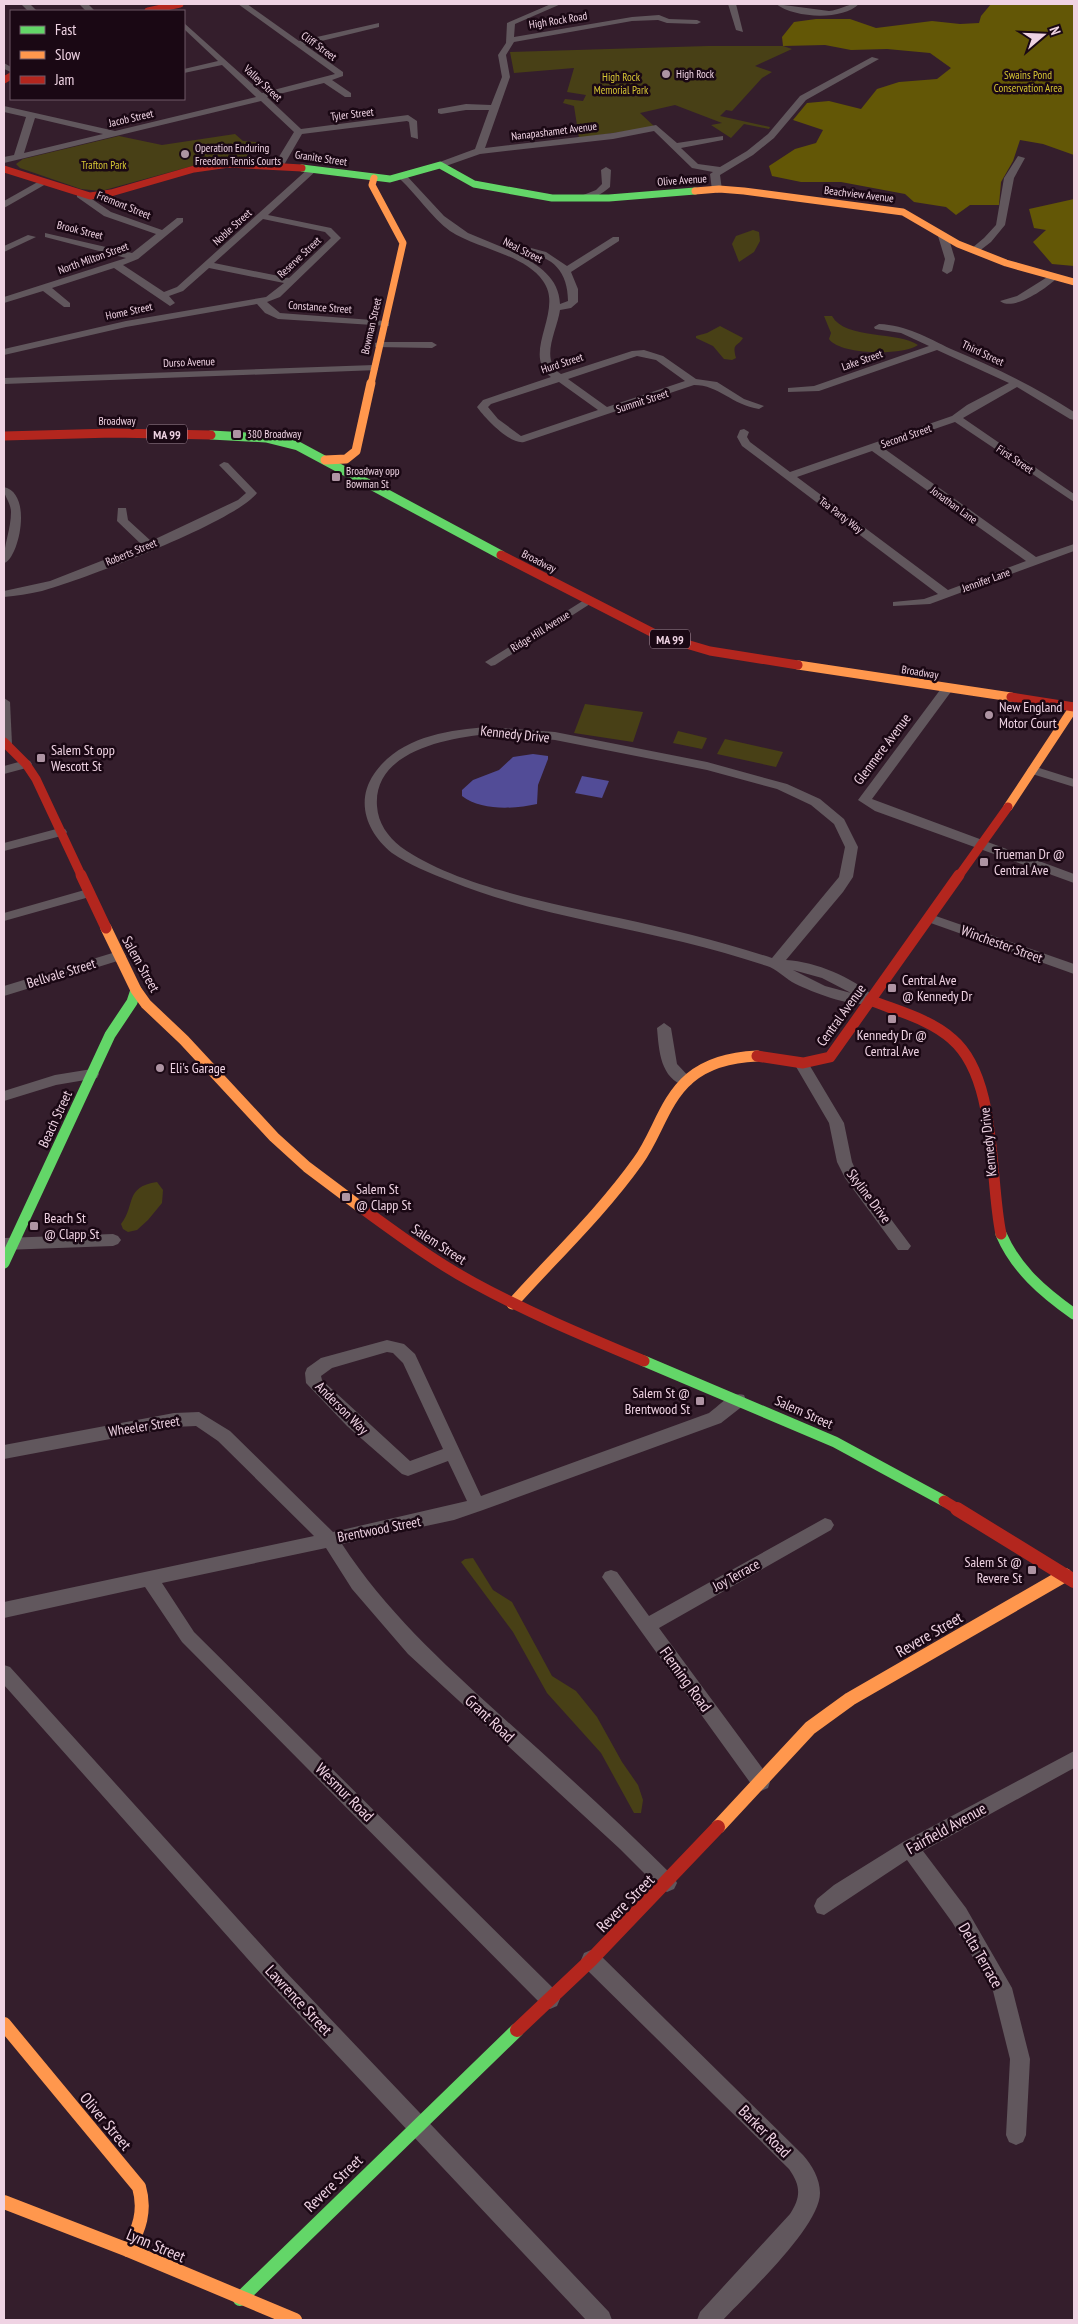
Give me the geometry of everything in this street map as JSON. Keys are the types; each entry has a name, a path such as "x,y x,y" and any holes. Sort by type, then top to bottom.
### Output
{"street":[{"name":"Cliff Street","path":"242,4 340,74 326,80 261,97"},
{"path":"479,151 506,78 502,55 510,43 511,23 557,4"},
{"path":"732,4 740,30"},
{"path":"780,4 804,11 846,10 855,4"},
{"path":"152,10 170,6"},
{"name":"High Rock Road","path":"510,40 658,14 667,21 697,22"},
{"path":"298,44 376,25"},
{"name":"Valley Street","path":"185,26 299,132"},
{"name":"Olive Avenue","path":"440,164 481,186 552,198 582,199 717,190 714,174 750,153 771,136 803,98 875,59"},
{"path":"185,71 224,62"},
{"path":"326,80 348,95"},
{"name":"Jacob Street","path":"4,160 261,97"},
{"path":"441,111 466,107 496,108"},
{"path":"4,109 114,133"},
{"path":"18,156 31,116"},
{"name":"Tyler Street","path":"299,132 408,118 413,121 416,137"},
{"name":"Nanapashamet Avenue","path":"440,164 479,151 656,128 676,146"},
{"path":"279,165 299,132"},
{"path":"676,146 720,138"},
{"path":"676,146 695,166 719,170"},
{"path":"975,250 994,238 1005,218 1009,177 1021,158"},
{"name":"Granite Street","path":"4,169 80,195 96,196 215,165 244,163 279,165 374,178 403,177 440,164"},
{"name":"Noble Street","path":"164,295 177,290 207,265 312,170"},
{"path":"582,199 599,192 607,186 606,170"},
{"name":"Neal Street","path":"403,177 421,192 452,228 473,240 525,263 548,281 555,297 556,308 544,355 549,370 607,412"},
{"name":"Bowman Street","path":"325,460 346,459 355,453 403,242 372,185 374,178"},
{"path":"4,205 43,182"},
{"name":"Beachview Avenue","path":"717,190 904,212 943,236 975,250 1052,278 1074,282"},
{"name":"Fremont Street","path":"80,195 89,204 102,211 163,233"},
{"name":"Reserve Street","path":"260,216 328,230 336,236 334,242 276,296 260,301"},
{"name":"North Milton Street","path":"4,300 116,265 136,256 180,220"},
{"name":"Brook Street","path":"48,235 136,256"},
{"path":"943,236 950,259 947,271"},
{"path":"4,249 31,237"},
{"path":"566,271 616,239"},
{"path":"506,254 516,250 529,251 554,260 566,271 573,280 573,302 568,306 556,308"},
{"path":"116,265 164,295 178,314"},
{"path":"207,265 292,282"},
{"path":"1005,301 1020,299 1052,278"},
{"path":"45,287 67,305"},
{"name":"Constance Street","path":"260,301 269,311 278,316 385,324"},
{"name":"Home Street","path":"4,352 178,314 260,301"},
{"name":"Third Street","path":"879,327 896,328 938,346 1017,384 1074,417"},
{"path":"380,345 432,346"},
{"name":"Lake Street","path":"792,390 815,389 938,346"},
{"name":"Hurd Street","path":"520,440 485,412 482,407 483,404 559,377 636,353 649,353 663,360 694,382"},
{"name":"Durso Avenue","path":"4,381 374,368"},
{"name":"Summit Street","path":"520,440 694,382 711,382 744,404 759,406"},
{"name":"Second Street","path":"789,476 956,418 971,407 1017,384"},
{"name":"First Street","path":"956,418 1074,499"},
{"name":"Tea Party Way","path":"744,432 743,441 946,594"},
{"name":"Broadway","path":"4,436 113,433 255,436 283,440 325,460 475,542 659,636 710,652 1074,707"},
{"name":"Jonathan Lane","path":"874,447 1035,562"},
{"name":"Roberts Street","path":"4,594 42,587 149,545 243,502 252,493 224,465"},
{"path":"4,490 13,496 16,502 13,533 4,560"},
{"path":"122,510 123,521 149,545"},
{"name":"Jennifer Lane","path":"897,604 919,604 1074,547"},
{"name":"Ridge Hill Avenue","path":"490,662 589,600"},
{"name":"Glenmere Avenue","path":"947,689 864,799 880,808 981,845"},
{"name":"Salem Street","path":"4,702 5,743 26,764 36,779 88,893 136,990 146,1004 184,1040 274,1137 307,1167 426,1255 512,1304 650,1365 808,1429 937,1497 1070,1578"},
{"name":"Central Avenue","path":"512,1304 638,1161 686,1081 708,1066 734,1057 765,1057 802,1065 819,1063 830,1057 981,845 1074,707"},
{"name":"Kennedy Drive","path":"775,964 842,885 851,861 848,838 838,820 824,806 802,794 762,780 707,766 592,744 495,730 461,731 418,744 391,761 373,786 370,808 376,826 389,844 414,861 504,895 707,944 775,964 798,979 838,996 870,1000 915,1018 943,1032 958,1043 977,1069 983,1093 997,1218 1002,1239 1027,1275 1074,1314"},
{"path":"4,770 26,764"},
{"path":"1033,770 1074,783"},
{"path":"4,848 60,832"},
{"path":"981,845 1074,879"},
{"path":"4,917 88,893"},
{"name":"Winchester Street","path":"930,918 1074,969"},
{"name":"Bellvale Street","path":"4,991 119,956"},
{"name":"Beach Street","path":"4,1264 8,1244 110,1035 132,1002 136,990"},
{"path":"664,1028 670,1067 675,1075 686,1081"},
{"name":"Skyline Drive","path":"802,1065 835,1118 839,1129 843,1158 850,1174 892,1227 903,1246"},
{"path":"4,1096 58,1079 92,1074"},
{"path":"8,1244 113,1240"},
{"name":"Anderson Way","path":"453,1452 408,1469 353,1421 314,1383 313,1373 327,1363 387,1346 398,1348 409,1359 453,1452 477,1505"},
{"name":"Brentwood Street","path":"4,1610 454,1513 713,1418 738,1400"},
{"name":"Wheeler Street","path":"4,1452 174,1420 199,1419 224,1436 328,1539"},
{"name":"Joy Terrace","path":"646,1626 825,1525"},
{"name":"Grant Road","path":"328,1539 358,1584 414,1648 627,1843 667,1883"},
{"name":"Fleming Road","path":"611,1576 761,1782"},
{"name":"Revere Street","path":"240,2299 417,2125 591,1960 667,1883 810,1728 850,1699 1070,1578"},
{"name":"Wesmur Road","path":"149,1579 188,1637 550,1999"},
{"name":"Lawrence Street","path":"4,1674 278,1978 601,2320"},
{"name":"Fairfield Avenue","path":"824,1906 841,1890 910,1848 1072,1765"},
{"name":"Delta Terrace","path":"910,1848 959,1916 1002,1988 1020,2059 1016,2135"},
{"name":"Barker Road","path":"591,1960 796,2162 810,2183 810,2198 807,2209 798,2222 708,2320"},
{"name":"Oliver Street","path":"4,2024 139,2187 144,2202 144,2214 128,2250"},
{"name":"Lynn Street","path":"4,2202 128,2250 240,2299 295,2320"}],"green space":[{"name":"Swains Pond Conservation Area","path":"991,4 1074,4 1074,155 1043,144 1020,140 1013,161 1001,182 999,205 970,205 956,215 946,207 914,202 905,194 841,182 801,182 772,176 769,166 795,149 816,143 823,130 793,120 807,103 829,101 861,109 877,89 899,82 937,79 951,68 930,53 887,49 851,50 825,45 783,46 782,37 794,22 816,19 850,19 876,28 932,21 960,24 979,23 981,16"},
{"name":"High Rock Memorial Park","path":"708,46 783,46 792,49 755,66 772,72 762,78 732,111 726,110 720,116 770,127 769,129 744,124 731,138 711,125 722,123 675,105 640,113 655,127 579,138 574,106 563,103 565,99 583,101 586,95 567,92 574,68 514,73 510,52"},
{"name":"Trafton Park","path":"235,134 243,141 257,142 245,159 196,165 101,191 81,189 20,168 16,164 23,159 119,136 162,145"},
{"path":"1074,199 1074,266 1052,264 1033,242 1046,230 1034,228 1029,209"},
{"path":"753,230 759,232 760,241 754,252 739,262 732,244 736,236"},
{"path":"824,316 832,316 839,324 848,329 898,338 918,345 910,349 886,352 858,351 845,348 829,339 831,333"},
{"path":"720,326 743,338 735,347 736,358 732,360 724,359 713,346 696,338 696,336"},
{"path":"585,704 643,712 633,742 574,733"},
{"path":"678,731 707,738 702,749 673,743"},
{"path":"725,739 783,752 776,767 717,754"},
{"path":"157,1182 163,1190 162,1203 137,1230 128,1232 123,1229 121,1224 135,1192 147,1184"},
{"path":"473,1558 493,1590 512,1602 552,1676 576,1691 597,1717 622,1762 638,1785 643,1800 641,1813 634,1813 601,1753 547,1693 513,1632 461,1562 465,1559"}],"shaded area":[{"path":"533,754 548,756 538,785 537,804 498,808 470,801 462,796 462,790 473,780 499,770 513,757"},
{"path":"582,776 609,781 602,798 575,793"}],"traffic: fast":[{"path":"302,168 390,179 440,165 474,184 552,198 609,198 695,191"},
{"path":"211,435 266,438 298,446 501,555"},
{"path":"4,1263 110,1035 132,1002 136,990"},
{"path":"1001,1234 1014,1259 1031,1280 1074,1314"},
{"path":"644,1361 835,1442 944,1501"},
{"path":"240,2299 517,2030"}],"traffic: slow":[{"path":"325,460 346,459 356,451 403,243 372,185 374,178"},
{"path":"695,191 719,189 744,191 903,212 958,244 1006,263 1074,282"},
{"path":"798,665 1011,697"},
{"path":"1008,807 1074,707"},
{"path":"106,928 136,990 146,1004 184,1040 274,1137 307,1167 363,1209"},
{"path":"512,1304 593,1216 638,1161 667,1107 681,1087 697,1072 713,1064 739,1057 757,1056"},
{"path":"718,1827 810,1728 850,1699 1065,1575"},
{"path":"4,2024 139,2187 143,2204 141,2220 128,2250"},
{"path":"4,2202 128,2250 295,2320"}],"traffic: jam":[{"path":"153,10 180,4"},
{"path":"4,80 10,77"},
{"path":"4,169 90,196 111,193 194,169 229,164 302,168"},
{"path":"4,436 113,433 211,435"},
{"path":"501,555 659,636 710,651 798,665"},
{"path":"1011,697 1074,707"},
{"path":"4,742 26,764 36,779 106,928"},
{"path":"757,1056 794,1063 812,1063 830,1057 1008,807"},
{"path":"870,1000 913,1016 933,1026 953,1039 968,1056 978,1077 985,1102 996,1211 1001,1234"},
{"path":"363,1209 457,1274 510,1302 644,1361"},
{"path":"944,1501 1074,1581"},
{"path":"517,2030 591,1960 718,1827"}],"place":[{"name":"High Rock","path":"666,74"},
{"name":"Operation Enduring Freedom Tennis Courts","path":"185,154"},
{"name":"380 Broadway","path":"237,434"},
{"name":"Broadway opp Bowman St","path":"336,477"},
{"name":"New England Motor Court","path":"989,715"},
{"name":"Salem St opp Wescott St","path":"41,758"},
{"name":"Trueman Dr @ Central Ave","path":"984,862"},
{"name":"Central Ave @ Kennedy Dr","path":"892,988"},
{"name":"Kennedy Dr @ Central Ave","path":"892,1019"},
{"name":"Eli's Garage","path":"160,1068"},
{"name":"Salem St @ Clapp St","path":"346,1197"},
{"name":"Beach St @ Clapp St","path":"34,1226"},
{"name":"Salem St @ Brentwood St","path":"700,1401"},
{"name":"Salem St @ Revere St","path":"1032,1570"}]}
